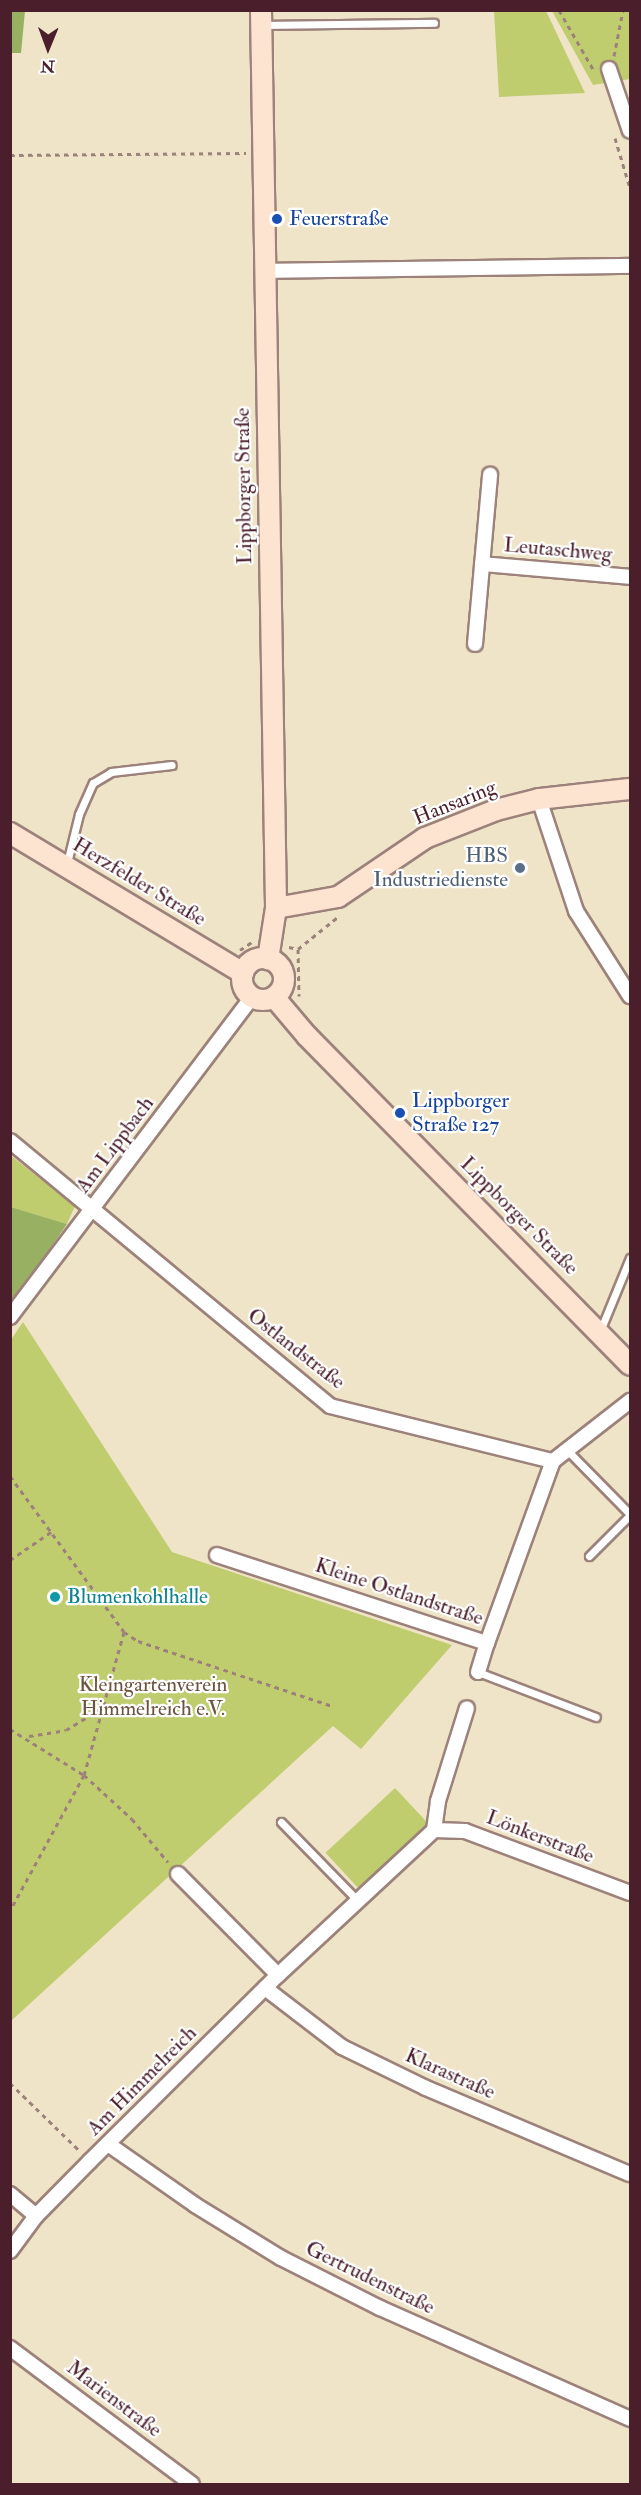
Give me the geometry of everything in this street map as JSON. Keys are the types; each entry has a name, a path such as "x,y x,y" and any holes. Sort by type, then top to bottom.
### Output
{"street":[{"name":"Lippborger Straße","path":"261,18 276,908 270,951"},
{"path":"609,69 630,131"},
{"path":"264,271 630,266"},
{"name":"Leutaschweg","path":"475,644 490,475"},
{"name":"Leutaschweg","path":"482,564 630,577"},
{"name":"Hansaring","path":"276,908 311,905 338,897 425,838 496,810 539,799 630,789"},
{"path":"539,799 576,911 630,996"},
{"name":"Herzfelder Straße","path":"10,833 243,973"},
{"path":"270,951 283,973 280,1004 252,997 243,986 243,973 256,960 270,951"},
{"name":"Am Lippbach","path":"10,1317 252,997"},
{"name":"Lippborger Straße","path":"280,1004 630,1365"},
{"name":"Ostlandstraße","path":"10,1141 91,1211 330,1406 553,1461"},
{"path":"553,1461 630,1401"},
{"name":"Kleine Ostlandstraße","path":"217,1556 487,1643 553,1461"},
{"path":"478,1672 487,1643"},
{"path":"434,1830 438,1801 467,1708"},
{"name":"Lönkerstraße","path":"434,1830 465,1831 630,1893"},
{"name":"Am Himmelreich","path":"10,2251 36,2216 90,2161 278,1975 434,1830"},
{"path":"178,1874 278,1975"},
{"name":"Klarastraße","path":"265,1988 342,2047 426,2088 630,2174"},
{"name":"Gertrudenstraße","path":"108,2144 195,2205 281,2258 380,2308 630,2420"},
{"path":"10,2194 36,2216"},
{"name":"Marienstraße","path":"10,2348 192,2484"}],"lane":[{"path":"261,18 434,23"},
{"path":"66,866 79,814 93,783 111,772 172,765"},
{"path":"600,1332 630,1258"},
{"path":"567,1450 630,1515 589,1556"},
{"path":"478,1672 596,1716"},
{"path":"281,1822 357,1900"}],"path":[{"path":"559,10 595,71"},
{"path":"609,69 623,10"},
{"path":"10,155 263,152"},
{"path":"270,951 298,949 341,914"},
{"path":"280,1004 300,999 296,980 298,949"},
{"path":"10,1476 124,1632 138,1641 332,1706"},
{"path":"10,1560 51,1532"},
{"path":"10,1911 84,1775 124,1632"},
{"path":"27,1737 66,1730 103,1708"},
{"path":"10,1729 27,1737 84,1775 132,1819 178,1874"},
{"path":"10,2083 90,2161"}],"green space":[{"path":"11,10 25,11 21,53 11,53"},
{"path":"494,11 546,11 585,93 499,97"},
{"path":"552,11 630,11 630,79 593,85"},
{"path":"10,1155 75,1206 67,1224 11,1207"},
{"path":"10,1207 67,1224 11,1305"},
{"name":"Kleingartenverein Himmelreich e.V.","path":"23,1322 172,1552 452,1645 361,1749 333,1726 11,2021 10,1341"},
{"path":"395,1788 428,1824 359,1889 326,1853"}],"place":[{"name":"Feuerstraße","path":"277,219"},
{"name":"HBS Industriedienste","path":"520,868"},
{"name":"Lippborger Straße 127","path":"400,1113"},
{"name":"Blumenkohlhalle","path":"55,1597"}]}
